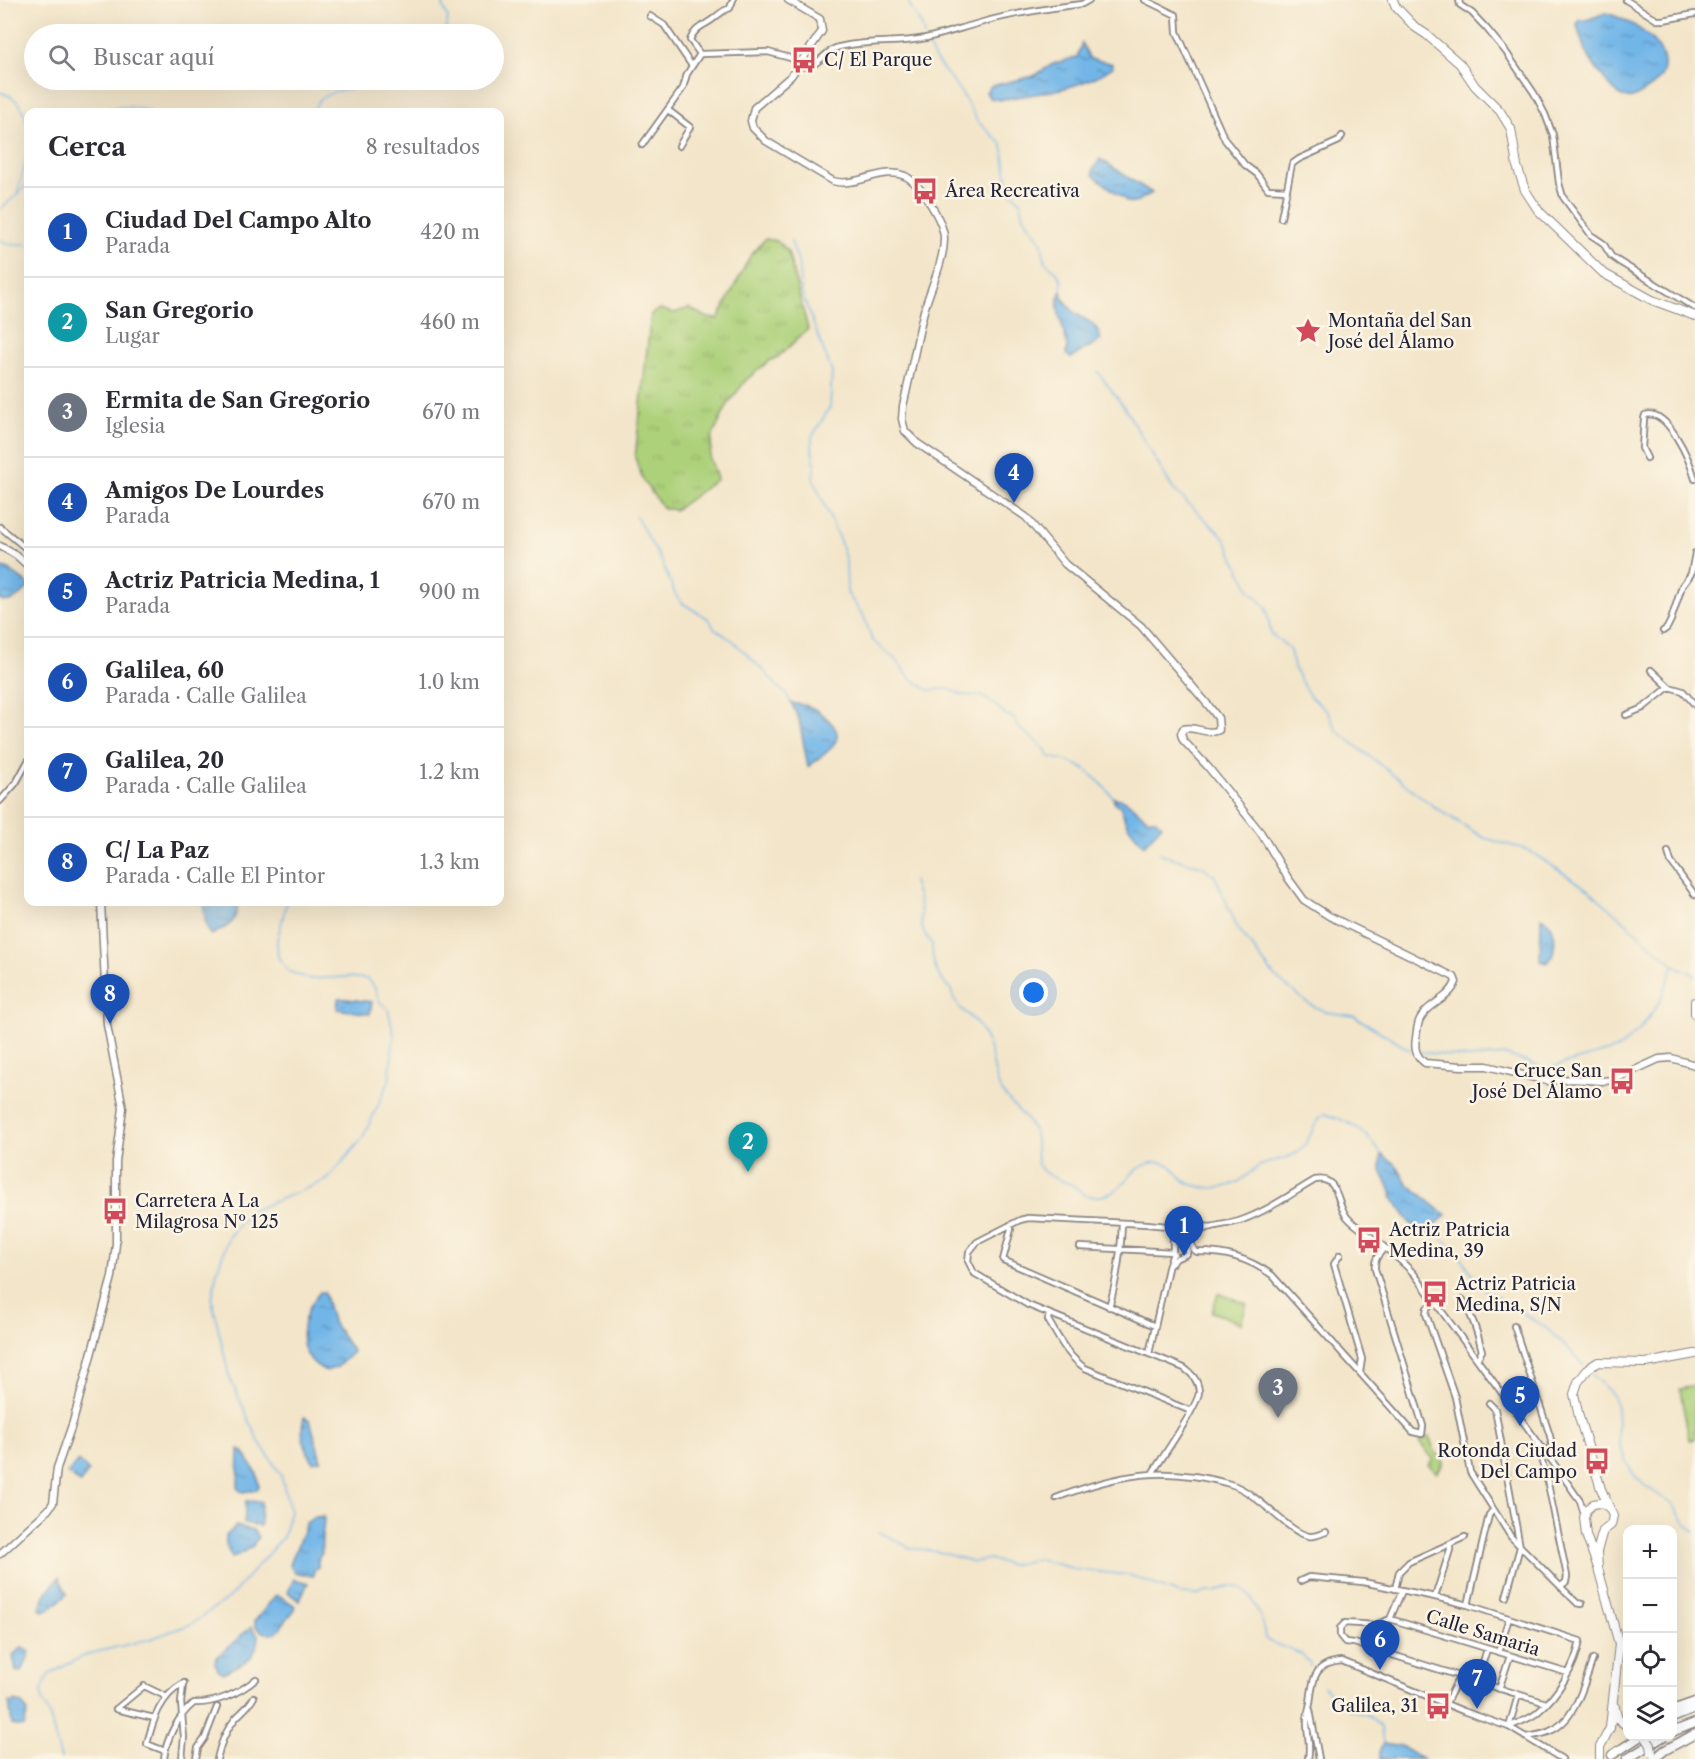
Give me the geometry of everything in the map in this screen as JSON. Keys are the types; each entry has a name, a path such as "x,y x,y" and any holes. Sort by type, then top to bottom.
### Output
{"highway":[{"path":"1677,1708 1695,1702"},
{"path":"1677,1716 1695,1709"},
{"path":"1677,1730 1695,1723"},
{"path":"1652,1757 1695,1734"},
{"path":"1612,1755 1636,1741"},
{"path":"1627,1759 1657,1741"}],"main road":[{"path":"1393,0 1396,7 1415,27 1460,64 1475,86 1500,111 1511,129 1517,166 1525,190 1539,210 1603,273 1652,300 1695,316"},
{"path":"1695,1002 1695,1015"},
{"path":"1598,1568 1599,1544 1603,1531 1613,1521 1612,1511 1601,1489 1579,1417 1574,1394 1578,1382 1589,1368 1598,1362 1646,1363 1695,1354"},
{"path":"1594,1504 1601,1489"},
{"path":"1608,1735 1619,1644 1598,1568 1592,1557 1584,1514 1589,1506 1594,1504 1604,1504 1612,1511"},
{"path":"1585,1524 1591,1530 1603,1531"},
{"path":"1614,1700 1618,1719 1623,1723"},
{"path":"1599,1758 1603,1741 1614,1730 1623,1728"},
{"path":"1646,1741 1650,1745 1652,1757"}],"street":[{"path":"700,54 690,40 692,34 701,25 714,19 719,12 730,8 733,0"},
{"path":"788,0 820,19 822,31 791,76 754,108 751,121 758,134 822,176 842,184 890,173 907,177 923,193 944,230 940,262 925,310 903,406 902,419 905,431 917,443 1026,517 1065,564 1141,626 1218,718 1218,730 1208,733 1190,727 1183,729 1181,734 1183,740 1254,823 1304,900 1329,916 1454,978 1456,982 1449,995 1419,1020 1415,1042 1419,1059 1425,1063 1502,1068 1547,1081 1613,1080 1659,1059 1671,1058 1695,1065"},
{"path":"700,54 768,52 794,59 805,67 817,63 831,49 838,47 870,41 908,42 951,33 1007,16 1082,4 1089,0"},
{"path":"1145,0 1176,15 1177,32 1225,140 1270,191 1287,190"},
{"path":"1459,0 1460,5 1472,13 1506,52 1534,93 1545,114 1552,135 1563,196 1591,235 1603,243 1611,256 1618,261 1695,308"},
{"path":"1626,0 1657,20 1695,14"},
{"path":"650,16 664,25 692,66"},
{"path":"642,145 683,88 700,54"},
{"path":"668,110 690,127 679,146"},
{"path":"1281,218 1292,164 1339,141 1342,136"},
{"path":"1647,458 1642,448 1644,419 1645,415 1652,414 1657,416 1677,437 1692,466 1695,479"},
{"path":"0,526 24,547"},
{"path":"0,546 24,562"},
{"path":"1663,631 1671,620 1682,586 1691,574 1695,554"},
{"path":"1651,669 1669,687 1683,691 1695,705"},
{"path":"1626,716 1643,708 1669,687"},
{"path":"0,801 16,783 24,768"},
{"path":"1668,852 1671,862 1695,895"},
{"path":"0,1554 53,1503 57,1468 73,1422 112,1277 117,1235 116,1162 123,1108 107,1025 101,906"},
{"path":"1184,1255 1189,1249 1190,1239 1198,1231 1253,1215 1315,1180 1322,1178 1329,1181 1336,1188 1349,1220 1406,1264 1560,1472 1580,1501 1584,1514"},
{"path":"1153,1472 1198,1398 1197,1381 1192,1374 1184,1368 1028,1305 974,1273 968,1261 969,1252 977,1242 1028,1218 1212,1227"},
{"path":"1109,1307 1117,1281 1117,1267 1122,1248 1122,1223"},
{"path":"1010,1225 1003,1260 1155,1326"},
{"path":"1149,1354 1173,1252 1173,1232 1180,1227 1187,1228 1194,1250 1238,1256 1272,1275 1413,1432 1422,1434 1422,1426 1375,1269 1374,1262 1377,1255 1385,1248"},
{"path":"1080,1247 1122,1248 1184,1255"},
{"path":"1168,1268 1173,1261 1184,1255 1206,1252"},
{"path":"1340,1255 1334,1264 1362,1359 1360,1372"},
{"path":"1463,1299 1471,1313 1480,1341 1482,1351 1477,1359"},
{"path":"1434,1302 1426,1308 1426,1314 1455,1397 1470,1472 1505,1530 1577,1603 1582,1604"},
{"path":"1049,1314 1048,1320 1067,1353 1075,1362 1191,1411"},
{"path":"1514,1326 1550,1436 1552,1446 1546,1454"},
{"path":"1490,1403 1495,1409 1520,1547 1506,1598"},
{"path":"1530,1432 1539,1451 1567,1576 1566,1582 1560,1586"},
{"path":"1546,1479 1549,1471 1553,1469 1560,1472"},
{"path":"1056,1498 1119,1476 1153,1472 1231,1484 1256,1498 1299,1533 1315,1536 1326,1532"},
{"path":"1574,1493 1586,1502 1594,1504"},
{"path":"1468,1605 1489,1515 1493,1510"},
{"path":"1505,1530 1513,1529 1515,1522"},
{"path":"1395,1589 1400,1572 1409,1562 1465,1537"},
{"path":"1435,1597 1450,1550 1449,1545"},
{"path":"1300,1581 1309,1577 1363,1582 1435,1597 1468,1605 1580,1641 1563,1683 1537,1714 1509,1727"},
{"path":"1402,1591 1390,1619 1375,1625 1346,1623 1340,1628 1340,1636 1345,1642 1546,1703"},
{"path":"1498,1652 1509,1618"},
{"name":"Calle Samaria","path":"1390,1619 1568,1673"},
{"path":"1476,1682 1487,1649"},
{"path":"1499,1689 1510,1656"},
{"path":"1525,1737 1549,1732 1556,1728 1577,1706 1593,1659"},
{"path":"1308,1759 1311,1745 1307,1720 1312,1680 1319,1669 1330,1662 1342,1661 1509,1727 1562,1759"},
{"path":"1446,1703 1459,1677"},
{"path":"164,1759 171,1733 194,1703 208,1703 247,1687 256,1680"},
{"path":"165,1751 147,1744 154,1718 159,1706 184,1683 181,1703 183,1759"},
{"path":"154,1718 116,1709 144,1686 167,1697"},
{"path":"1509,1727 1518,1695"},
{"path":"217,1759 225,1737 236,1718 245,1711 254,1697"},
{"path":"196,1759 198,1748 205,1738 217,1707"},
{"path":"1310,1708 1319,1759"}],"green space":[{"path":"765,239 777,241 788,252 808,329 778,357 769,361 746,380 728,404 712,437 710,458 717,479 675,510 663,508 644,482 635,458 651,314 660,309 674,313 689,308 708,318 718,319 750,256"},
{"path":"1218,1293 1247,1304 1241,1323 1212,1312"},
{"path":"1695,1386 1695,1439 1689,1440 1680,1389"},
{"path":"1429,1436 1434,1450 1444,1462 1437,1473 1429,1465 1433,1459 1419,1442"}],"water":[{"path":"1606,13 1634,25 1647,35 1657,45 1663,57 1664,69 1657,81 1633,98 1623,97 1611,87 1590,59 1581,39 1577,24 1580,20"},
{"path":"1082,43 1089,58 1112,64 1113,67 1087,81 1044,93 999,100 990,98 986,92 991,86 1034,76 1053,64 1077,57"},
{"path":"1100,159 1152,193 1135,203 1128,202 1093,175 1093,170"},
{"path":"1061,291 1063,299 1072,310 1093,324 1101,340 1071,358 1066,354 1066,339 1059,314 1058,298"},
{"path":"0,568 7,569 24,581 24,592 12,601 0,600"},
{"path":"791,703 805,705 818,712 832,723 837,732 833,745 808,767 799,719"},
{"path":"1113,797 1126,801 1148,819 1155,819 1162,825 1144,845 1130,828 1124,818 1122,807 1115,803"},
{"path":"204,906 237,906 234,919 227,926 211,935 206,925"},
{"path":"1541,917 1550,924 1554,939 1554,950 1547,963 1540,961"},
{"path":"338,998 372,1002 370,1014 337,1009"},
{"path":"1381,1154 1396,1165 1407,1183 1446,1215 1425,1235 1409,1222 1392,1197 1393,1194 1381,1171"},
{"path":"320,1292 324,1292 332,1321 353,1352 337,1367 326,1371 307,1355 302,1334 308,1312"},
{"path":"304,1417 310,1420 321,1460 313,1462 305,1446 302,1429"},
{"path":"239,1449 243,1451 257,1474 259,1487 256,1490 242,1492 238,1489"},
{"path":"78,1461 89,1471 80,1483 68,1473"},
{"path":"246,1501 261,1502 260,1526 244,1523"},
{"path":"324,1516 322,1553 318,1559 318,1567 314,1570 313,1576 294,1572 290,1565 306,1523 315,1517"},
{"path":"236,1526 253,1530 258,1537 252,1547 232,1558 226,1545 226,1536"},
{"path":"59,1577 67,1594 50,1609 42,1611 40,1608 45,1595"},
{"path":"294,1579 308,1583 299,1601 288,1592"},
{"path":"278,1595 294,1605 295,1609 276,1633 264,1633 255,1626 255,1621"},
{"path":"251,1627 258,1635 252,1656 223,1673 215,1663 217,1657"},
{"path":"22,1647 30,1652 22,1672 16,1671 13,1655"},
{"path":"15,1701 22,1704 28,1712 24,1727 12,1725 9,1702 13,1704"},
{"path":"1383,1743 1401,1746 1423,1759 1380,1759"}],"waterway":[{"path":"445,0 443,7 448,18 447,24"},
{"path":"908,0 924,32 924,37"},
{"path":"925,41 935,59 962,94 978,122 1002,144 1009,189 1021,202 1024,217 1042,243 1045,262 1056,271 1062,281 1061,291"},
{"path":"314,108 320,99 335,91 350,90"},
{"path":"0,92 12,97 24,113"},
{"path":"111,108 135,108"},
{"path":"0,209 17,195 24,168"},
{"path":"18,193 24,188"},
{"path":"0,239 7,244 24,244"},
{"path":"791,241 798,262 801,291 832,372 830,407 812,437 815,464 813,478 841,544 846,562 847,593 864,617 872,640 897,661 909,677 928,690 949,689 962,695 981,696 993,703 1005,714 1014,718 1018,727 1045,749 1049,757 1070,762 1086,770 1113,797"},
{"path":"1097,371 1124,407 1173,489 1224,537 1250,590 1266,607 1271,634 1289,648 1295,670 1309,695 1327,711 1337,731 1433,806 1484,838 1528,850 1589,890 1674,965 1695,977"},
{"path":"635,515 662,562 675,594 682,603 709,619 714,628 733,641 786,694 791,703"},
{"path":"1159,853 1202,866 1215,876 1237,927 1275,977 1309,1004 1326,1012 1354,1016 1410,1050"},
{"path":"913,881 922,926 932,944 936,969 951,989 957,1004 977,1024 983,1034 989,1048 998,1085 1032,1129 1036,1139 1039,1166 1052,1177 1074,1186 1084,1195 1098,1196 1116,1190 1142,1167 1160,1162 1171,1166 1182,1179 1193,1185 1210,1188 1227,1186 1241,1180 1260,1166 1298,1152 1324,1114 1357,1128 1381,1154"},
{"path":"61,1759 49,1714 42,1700 42,1690 49,1674 88,1654 150,1639 191,1624 229,1598 283,1537 290,1511 281,1475 258,1440 229,1376 212,1300 217,1271 229,1236 251,1211 327,1180 362,1139 389,1082 394,1035 388,1009 379,1001 374,986 367,979 349,977 309,979 288,971 278,957 277,940 286,906"},
{"path":"1421,1052 1468,1058 1507,1055 1546,1069 1620,1048 1639,1030 1659,1003 1674,965"},
{"path":"1443,1239 1456,1251 1483,1288 1546,1328 1584,1366"},
{"path":"1591,1374 1612,1394 1617,1407 1619,1443 1633,1474 1644,1485 1672,1504 1695,1532"},
{"path":"879,1532 911,1548 939,1552 974,1562 989,1559 1011,1565 1038,1559 1079,1570 1129,1575 1180,1594 1199,1595 1216,1592 1229,1586 1241,1588 1252,1599 1262,1621 1265,1638 1303,1655 1311,1666"},
{"path":"1324,1686 1332,1697 1349,1709 1368,1715 1381,1728 1383,1743"}],"place":[{"name":"C/ El Parque","path":"804,60"},
{"name":"Área Recreativa","path":"925,191"},
{"name":"Montaña del San José del Álamo","path":"1308,331"},
{"name":"Amigos De Lourdes","path":"1014,503"},
{"name":"C/ La Paz","path":"110,1024"},
{"name":"Cruce San José Del Álamo","path":"1622,1081"},
{"name":"San Gregorio","path":"748,1172"},
{"name":"Carretera A La Milagrosa Nº 125","path":"115,1211"},
{"name":"Actriz Patricia Medina, 39","path":"1369,1240"},
{"name":"Ciudad Del Campo Alto","path":"1184,1256"},
{"name":"Actriz Patricia Medina, S/N","path":"1435,1294"},
{"name":"Ermita de San Gregorio","path":"1278,1418"},
{"name":"Actriz Patricia Medina, 1","path":"1520,1426"},
{"name":"Rotonda Ciudad Del Campo","path":"1597,1461"},
{"name":"Galilea, 60","path":"1380,1670"},
{"name":"Galilea, 31","path":"1438,1706"},
{"name":"Galilea, 20","path":"1477,1709"}]}
